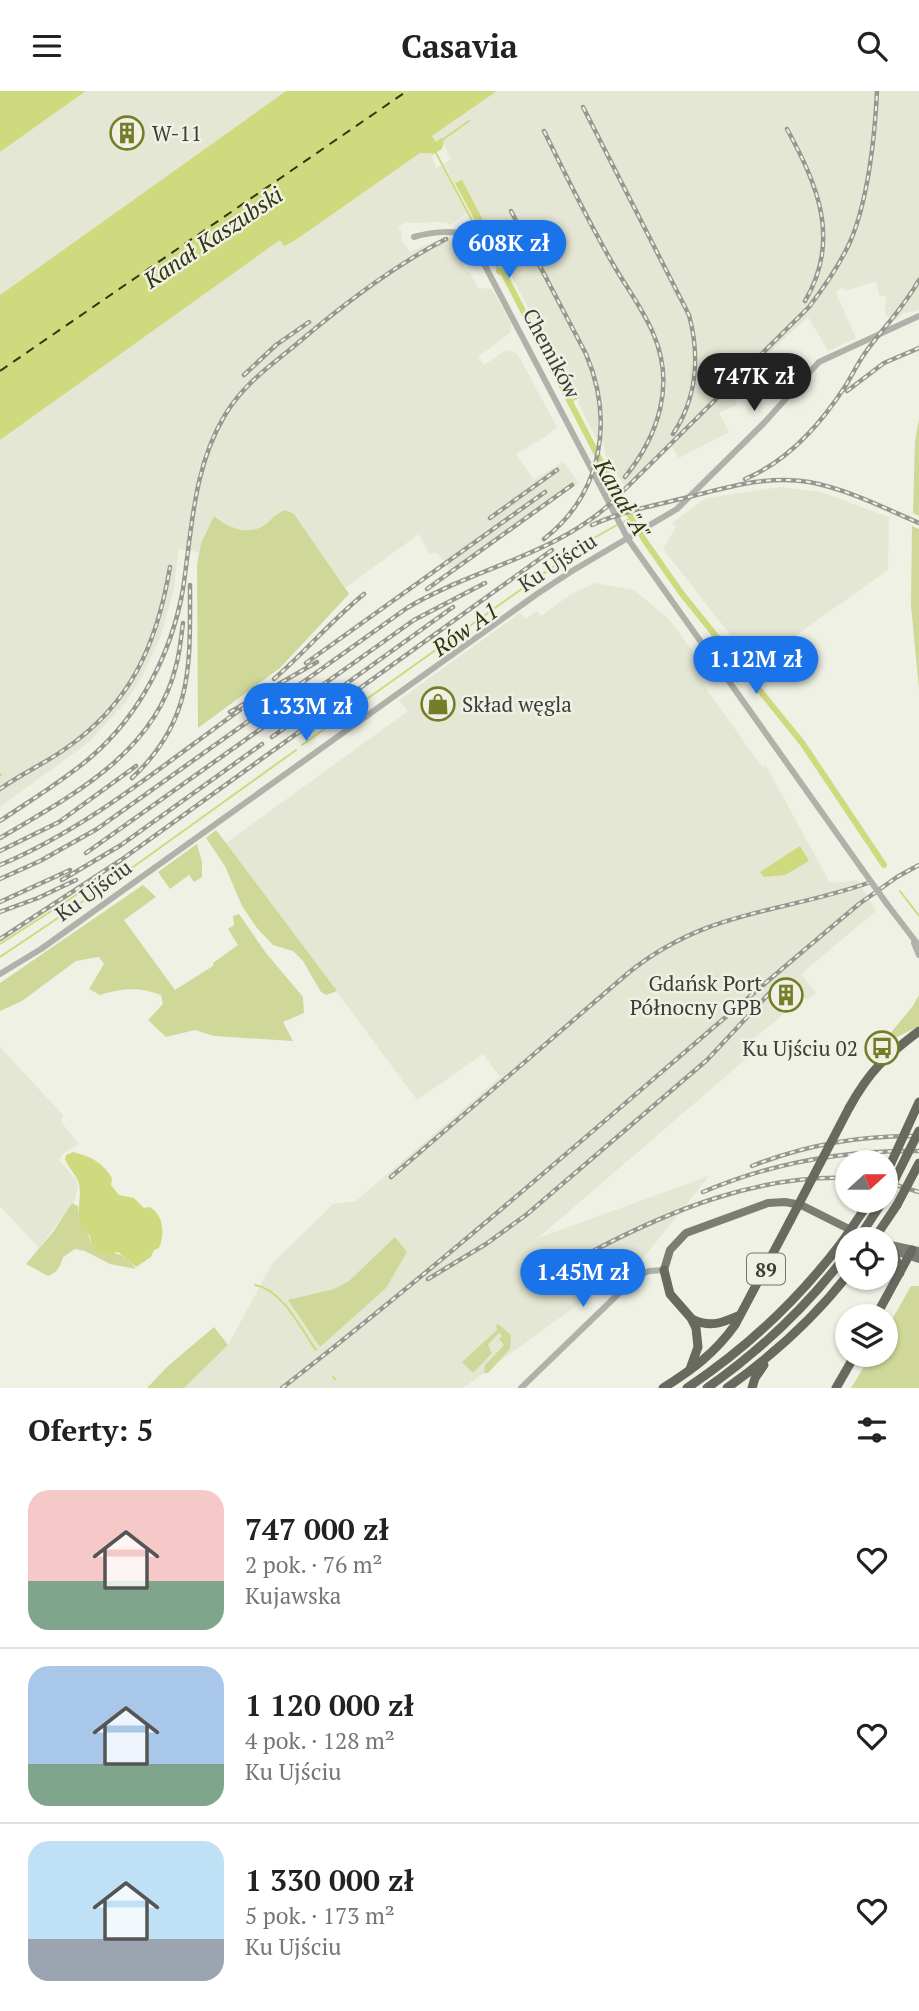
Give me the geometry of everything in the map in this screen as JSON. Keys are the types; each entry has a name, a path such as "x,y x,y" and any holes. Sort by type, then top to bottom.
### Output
{"highway":[{"name":"89","path":"663,1388 715,1350 731,1331 849,1108 874,1069 898,1045 919,1031"},
{"path":"897,1150 919,1102"},
{"path":"898,1172 919,1132"},
{"path":"881,1227 919,1163"},
{"path":"687,1388 731,1356 778,1315 810,1282 862,1213"},
{"path":"883,1304 900,1273 915,1254"},
{"path":"707,1388 781,1328 835,1269"},
{"path":"898,1269 900,1273"},
{"path":"664,1271 670,1294 691,1318 696,1328 698,1347 694,1363 687,1373"},
{"path":"727,1388 768,1357 811,1317 835,1290"},
{"path":"691,1318 714,1325 740,1315"},
{"path":"752,1388 768,1357"},
{"path":"836,1388 848,1367"}],"main road":[{"path":"664,1271 670,1251 686,1233 768,1203 801,1205 845,1227"}],"street":[{"name":"Chemików","path":"414,237 453,232 461,232 470,237 628,539"},
{"path":"628,539 677,509 763,424 819,362 919,316"},
{"name":"Ku Ujściu","path":"0,974 58,937 537,594 628,539 916,943 919,955"},
{"path":"521,1388 637,1276 649,1271 664,1271"}],"shaded area":[{"path":"86,91 286,91 0,295 0,152"},
{"path":"497,91 919,91 919,310 903,313 895,321 885,314 886,296 879,295 876,281 845,291 844,286 836,293 856,338 828,351 808,317 737,382 743,395 734,399 737,405 719,413 729,432 679,458 672,447 627,490 605,454 603,441 596,438 578,402 578,396 574,396 507,267 503,270 499,267 444,164 451,159 443,143 436,142 432,136"},
{"path":"420,153 431,153 436,168 442,165 467,213 450,225 445,222 407,221 398,227 402,233 401,240 410,252 445,237 450,239 463,261 464,268 478,288 492,289 511,323 510,333 478,357 484,365 506,350 517,353 557,427 516,454 534,480 563,462 579,483 453,573 437,553 429,554 419,534 345,588 289,510 279,512 251,531 233,528 214,516 199,552 179,549 173,593 160,638 142,677 125,703 89,742 0,807 0,440 280,240 364,192"},
{"path":"919,419 919,516 913,513 915,441"},
{"path":"781,487 821,492 889,517 888,570 754,665 663,549 676,527 672,523 706,498"},
{"path":"286,510 294,514 349,594 280,668 198,728 197,565 201,543 214,516 233,528 254,530"},
{"path":"912,526 919,529 919,689 911,605"},
{"path":"596,583 634,590 669,619 698,659 697,667 701,664 708,673 704,676 696,667 708,691 762,767 765,765 770,773 829,881 836,883 857,880 876,911 801,974 816,993 810,999 802,998 748,1044 754,1052 538,1238 709,1176 645,1256 463,1388 184,1388 228,1345 272,1264 333,1204 356,1201 500,1077 483,1054 417,1100 226,843 408,711 399,700 520,613 526,619 537,611 541,616 571,594"},
{"path":"216,830 337,991 326,995 321,992 303,961 293,951 273,945 257,928 242,906 225,866 206,838"},
{"path":"197,844 202,862 202,877 194,882 189,875 170,889 158,872"},
{"path":"143,885 156,897 124,920 175,990 213,966 213,963 238,945 228,929 234,925 233,916 239,914 266,953 303,997 304,1013 283,1022 293,1041 214,1036 195,1030 166,1037 148,1020 163,1004 161,995 131,989 100,995 89,989 104,964 99,957 76,961 22,1001 0,1011 0,983"},
{"path":"919,995 919,1026 885,1043 884,1041"},
{"path":"0,1047 63,1115 61,1122 79,1144 62,1154 59,1160 76,1179 78,1186 75,1200 39,1248 0,1206"},
{"path":"72,1203 78,1206 81,1223 91,1244 120,1255 136,1269 110,1264 85,1251 75,1249 63,1257 58,1269 48,1276 26,1264 53,1232"},
{"path":"395,1237 407,1252 386,1288 320,1347 288,1300 334,1289 349,1281"},
{"path":"911,1286 919,1286 919,1388 851,1388 864,1367 898,1367 898,1309"},
{"path":"498,1324 511,1335 510,1349 488,1373 484,1373 485,1365 504,1345 499,1339 502,1336 499,1333 488,1345 492,1353 473,1373 462,1362 497,1330"},
{"path":"214,1327 228,1345 184,1388 147,1388 168,1366"}],"water":[{"path":"0,91 86,91 0,152"},
{"name":"Kanał Kaszubski","path":"286,91 497,91 432,136 436,142 441,138 444,142 442,149 432,155 420,153 294,241 284,246 280,240 0,440 0,295"},
{"path":"462,180 486,226 480,229 455,183"},
{"path":"800,846 809,861 785,875 764,877 760,872"},
{"path":"73,1152 100,1164 112,1178 111,1185 119,1195 134,1198 144,1208 150,1207 161,1220 162,1237 159,1248 136,1267 118,1252 104,1255 91,1244 90,1236 80,1225 79,1184 65,1159 66,1155"}],"waterway":[{"path":"442,140 469,121"},
{"name":"Kanał \"A\"","path":"435,151 499,271"},
{"name":"Kanał \"A\"","path":"499,271 504,274 617,493 645,541 682,594 803,744 884,865"},
{"path":"570,402 579,397"},
{"name":"Rów A1","path":"622,523 631,518"},
{"name":"Rów A1","path":"302,745 592,539 617,525"},
{"name":"Rów A1","path":"0,957 122,875 296,750"},
{"name":"Kanał \"A\"","path":"900,891 919,916"},
{"path":"0,944 81,892"},
{"path":"255,1285 265,1288 283,1302 316,1350"}],"ferry route":[{"path":"0,371 407,91"}],"railway":[{"path":"0,879 40,861 97,829 407,608 432,594 563,537 610,504 809,307 831,276 850,242 862,207 872,148 877,91"},
{"path":"583,107 689,315 695,346 692,391 673,434"},
{"path":"787,129 808,171 821,213 822,256 816,278 805,301"},
{"path":"544,131 595,231 649,324 660,352 663,372 660,409 647,445 625,477"},
{"path":"511,211 586,354 600,404 598,454 591,478 564,521 544,539"},
{"path":"0,821 91,757 124,722 151,681 162,659 178,613 195,499 206,456 214,435 233,403 259,375 351,300 388,273 446,239"},
{"path":"745,479 789,452 814,427 919,280"},
{"path":"244,375 276,345 309,322"},
{"path":"847,391 884,363 919,348"},
{"path":"490,518 557,470"},
{"path":"592,525 628,512 719,489 778,480 809,482 837,489 919,523"},
{"path":"427,589 572,485"},
{"path":"306,663 545,492"},
{"path":"0,939 121,860 552,550"},
{"path":"0,789 57,754 88,731 124,692 148,647 170,567"},
{"path":"86,853 414,620 485,583"},
{"path":"132,778 152,756 178,712 188,665 190,585"},
{"path":"274,679 364,594"},
{"path":"272,737 453,607"},
{"path":"0,838 81,788 130,748 150,724 165,697 177,661 183,623"},
{"path":"230,712 317,662"},
{"path":"0,865 64,833 94,814 240,710"},
{"path":"62,880 121,845 262,744"},
{"path":"0,851 59,822 136,766"},
{"path":"282,1388 501,1210 859,904 919,865"},
{"path":"0,902 70,870"},
{"path":"0,912 76,880"},
{"path":"391,1177 627,974 657,953 715,925 871,882"},
{"path":"428,1279 486,1244 526,1215 707,1060 778,984"},
{"path":"752,1166 792,1152 834,1143 876,1137 919,1136"},
{"path":"703,1192 755,1173 809,1160 864,1153 919,1151"},
{"path":"593,1251 653,1222 716,1198 781,1182 835,1178"},
{"path":"898,1186 919,1192"}],"place":[{"name":"W-11","path":"127,133"},
{"name":"Skład węgla","path":"438,704"},
{"name":"Gdańsk Port Północny GPB","path":"786,995"},
{"name":"Ku Ujściu 02","path":"882,1048"}]}
